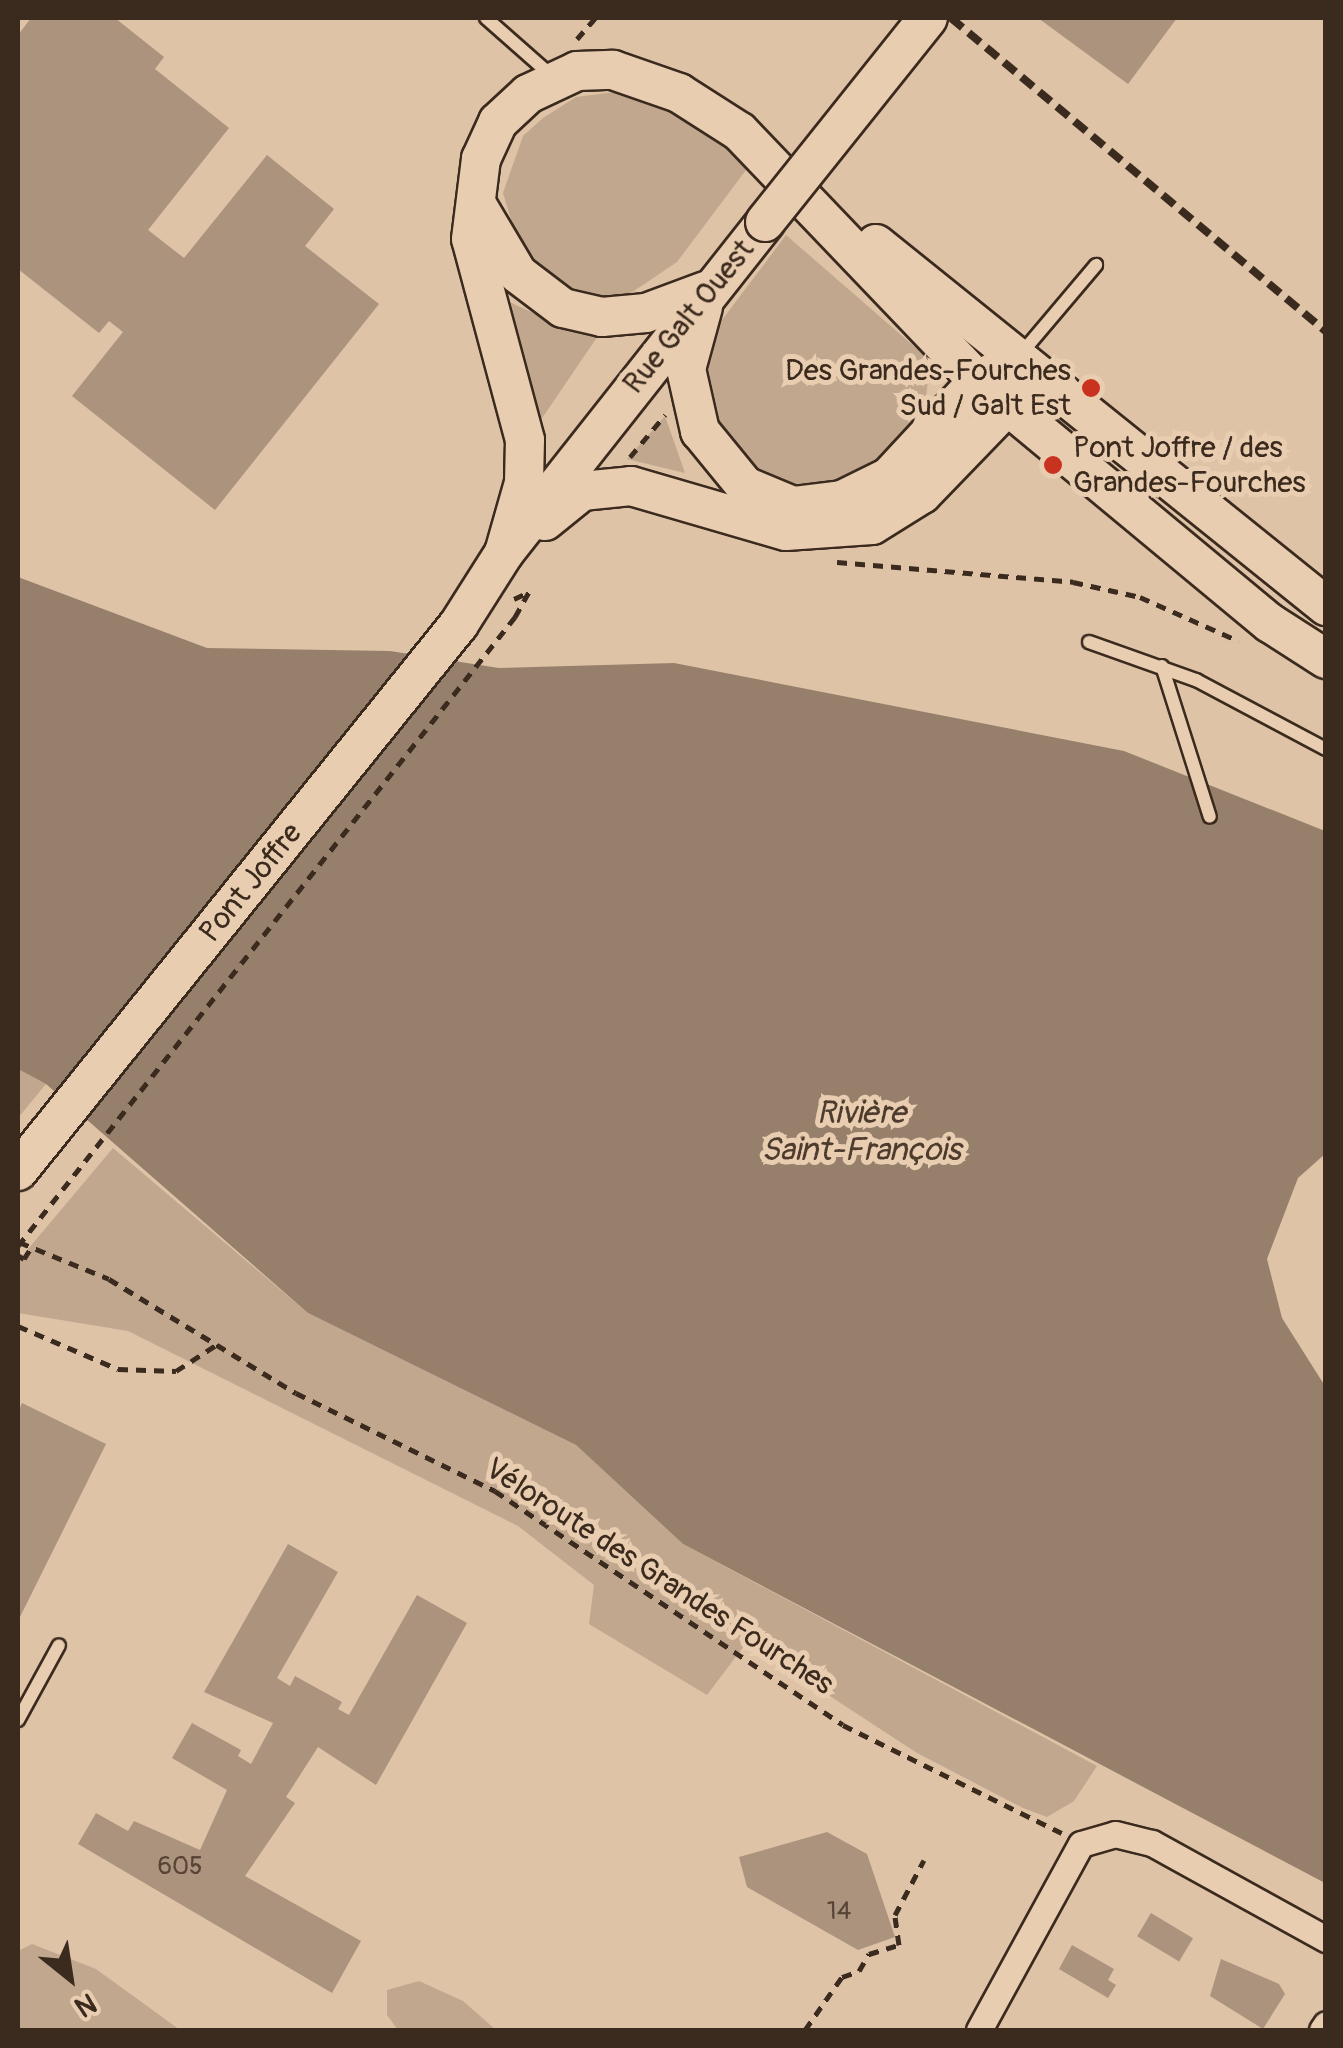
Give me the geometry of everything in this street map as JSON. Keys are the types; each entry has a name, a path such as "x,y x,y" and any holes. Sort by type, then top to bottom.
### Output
{"main road":[{"name":"Rue Galt Ouest","path":"460,624 504,553 708,290 928,18"},
{"path":"504,553 524,483 525,440 471,238 480,159 498,122 554,78 586,70 648,79 711,110 1326,606"},
{"path":"780,169 978,381 1270,623 1326,659"},
{"path":"474,198 518,274 563,308 602,317 646,313 708,290"},
{"path":"708,290 686,369 690,406 724,466 768,499 817,505 866,491 914,454 978,381 1018,358"},
{"path":"504,553 582,491 606,486 660,492 786,532 872,525 922,494 1007,406 1018,358"},
{"name":"Pont Joffre","path":"18,1171 460,624"}],"street":[{"path":"979,2030 1081,1844 1115,1834 1152,1844 1326,1939"}],"lane":[{"path":"486,18 554,78"},
{"path":"1018,358 1096,265"},
{"path":"1088,642 1162,666 1326,749"},
{"path":"1162,666 1210,818"},
{"path":"18,1720 60,1645"}],"path":[{"path":"577,39 595,18"},
{"path":"620,470 670,408"},
{"path":"823,563 1074,582 1140,598 1254,647"},
{"path":"18,1244 515,618 529,592"},
{"name":"Véloroute des Grandes Fourches","path":"18,1244 109,1278 216,1346 495,1491 844,1725 1064,1835"},
{"path":"18,1255 24,1259 31,1248"},
{"path":"18,1326 118,1369 176,1372 216,1346"},
{"path":"805,2030 842,1977 859,1971 869,1954 899,1946 896,1915 924,1860"}],"shaded area":[{"path":"623,91 662,103 752,162 677,262 628,295 601,300 546,286 517,240 503,193 523,136 543,118 576,97"},
{"path":"786,235 923,354 929,371 925,406 883,456 839,484 775,486 722,449 702,390 713,332"},
{"path":"497,296 559,325 602,330 534,430"},
{"path":"665,416 685,473 627,459"},
{"path":"18,1069 46,1084 18,1118"},
{"path":"113,1148 308,1313 576,1445 683,1544 1097,1766 1074,1801 1047,1817 917,1753 747,1642 707,1695 589,1624 594,1585 518,1526 128,1331 18,1313 18,1261"},
{"path":"32,1944 96,1969 180,2030 18,2030 18,1951"},
{"path":"419,1981 463,2001 496,2030 398,2030 387,2015 387,1990"}],"water":[{"name":"Rivière Saint-François","path":"18,577 207,648 390,651 499,668 674,663 1124,751 1325,831 1325,1154 1298,1178 1267,1259 1282,1318 1325,1386 1325,1883 683,1544 576,1445 308,1313 46,1084 18,1069"}],"building":[{"path":"31,18 115,18 164,57 155,69 229,128 148,230 184,258 267,155 334,209 305,246 379,304 215,510 72,396 123,332 109,321 99,333 18,269 18,35"},
{"path":"1038,18 1177,18 1128,84"},
{"path":"22,1403 106,1444 18,1621 18,1412"},
{"path":"288,1544 338,1572 277,1678 290,1686 295,1676 342,1702 338,1709 349,1715 417,1595 467,1623 376,1785 318,1747 286,1797 295,1803 245,1876 361,1941 332,1993 78,1844 96,1813 128,1831 134,1821 200,1850 227,1790 172,1758 192,1723 241,1750 238,1756 251,1764 273,1723 204,1692"},
{"path":"827,1832 867,1854 895,1937 858,1950 747,1887 739,1857"},
{"path":"1151,1913 1193,1938 1179,1961 1137,1936"},
{"path":"1072,1945 1114,1969 1108,1980 1116,1985 1108,1998 1059,1969"},
{"path":"1221,1959 1279,1984 1285,1994 1263,2029 1210,1996"}],"railway":[{"path":"951,18 1326,331"}],"place":[{"name":"Des Grandes-Fourches Sud / Galt Est","path":"1091,388"},
{"name":"Pont Joffre / des Grandes-Fourches","path":"1053,465"}]}
